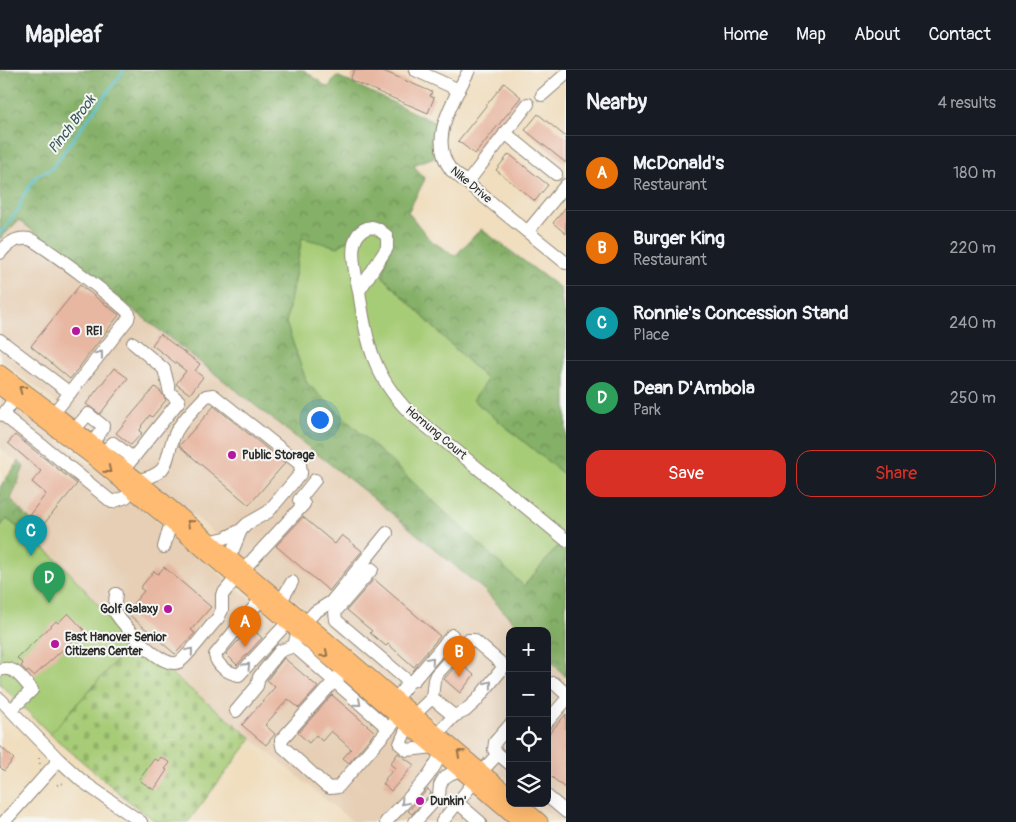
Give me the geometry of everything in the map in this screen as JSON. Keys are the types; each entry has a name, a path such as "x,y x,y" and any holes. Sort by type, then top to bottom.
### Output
{"main road":[{"path":"0,373 54,413 71,433"},
{"path":"0,387 94,449 135,485 230,557 240,574 261,599 297,625 344,670 478,777 521,822"},
{"path":"94,449 129,463 135,485 170,522 240,574 281,601 297,625 322,635 396,699 407,719"},
{"path":"437,744 460,770 478,777 506,794"},
{"path":"523,807 540,822"}],"street":[{"path":"415,70 459,90"},
{"name":"Nike Drive","path":"469,70 443,126 441,144 446,164 566,263"},
{"path":"542,95 566,74"},
{"path":"467,183 528,104"},
{"path":"505,133 556,174"},
{"path":"528,231 565,188"},
{"path":"0,253 18,238 28,238 40,244 128,311 128,318 54,413"},
{"name":"Hornung Court","path":"359,291 375,364 397,400 410,413 566,540"},
{"path":"0,340 70,393"},
{"path":"129,463 179,401 170,393 164,369 134,343"},
{"path":"14,398 3,415 112,502 126,497 135,485 160,473 165,466 177,431 206,396 214,395 300,464 301,473 268,512 247,524 241,530 212,542"},
{"path":"53,454 88,414 103,426 102,430 94,449 73,470"},
{"path":"116,594 114,610 120,619 154,653 167,662 174,664 183,659 218,618 222,610 222,595 301,502 315,480"},
{"path":"164,547 170,522"},
{"path":"230,557 241,530"},
{"path":"261,599 215,655 216,662 231,674 239,675 297,625 331,602 387,533"},
{"path":"372,569 334,612 336,620 409,682"},
{"path":"281,601 292,582"},
{"path":"322,635 336,620"},
{"path":"294,646 297,625"},
{"path":"396,699 409,682 414,680 452,636"},
{"path":"344,670 281,740 282,746 330,788 338,787 389,729 407,719 432,698 436,675 468,640 474,640 502,664 502,668 476,701 465,711 454,716 437,744 438,761 423,781 386,822"},
{"path":"294,646 389,729"},
{"path":"236,711 257,686 259,677 280,651 294,646"},
{"path":"0,670 2,668 15,671 32,690 11,710"},
{"path":"551,684 554,684 566,694"},
{"path":"432,698 454,716"},
{"path":"0,699 82,781 125,818 141,822"},
{"path":"551,717 566,700"},
{"path":"407,719 400,744 407,750 437,744"},
{"path":"506,730 495,742 494,750 508,762"},
{"path":"442,822 498,754"},
{"path":"4,822 59,760"},
{"path":"415,822 440,796 440,785 444,778 460,770"},
{"path":"423,781 432,781 440,785"},
{"path":"551,799 566,812"},
{"path":"458,803 480,822"}],"path":[{"path":"38,758 39,769"},
{"path":"57,785 64,783"}],"shaded area":[{"path":"19,219 372,497 484,590 518,627 506,627 506,778 466,747 302,606 109,445 0,358 0,239"},
{"path":"0,398 70,448 515,822 353,822 210,704 132,643 62,564 34,540 41,531 11,499 24,467 0,448"},
{"path":"551,661 566,677 566,822 560,822 542,807 551,807"}],"green space":[{"path":"0,70 304,70 328,88 337,76 444,127 442,154 413,165 425,179 408,212 430,240 455,256 481,229 560,288 563,311 566,314 566,476 473,400 487,380 383,277 390,237 374,222 338,247 302,238 286,323 307,383 524,586 564,539 566,540 566,677 551,661 551,627 518,627 484,590 372,497 19,220 0,239"},
{"path":"374,222 390,237 383,277 487,380 473,400 566,476 566,540 564,539 524,586 306,383 286,323 302,237"},
{"path":"19,461 24,467 11,499 41,531 34,540 7,519 0,527 0,487"},
{"path":"7,519 62,564 132,643 50,734 0,684 0,526"},
{"path":"132,643 252,738 188,822 157,822 131,803 50,734"}],"building":[{"path":"354,70 381,70 432,92 430,96 434,98 428,113 350,80"},
{"path":"504,83 521,97 475,154 458,141"},
{"path":"538,114 566,137 566,163 525,130"},
{"path":"509,154 548,185 535,201 496,170"},
{"path":"566,207 566,234 553,223"},
{"name":"REI","path":"80,285 119,315 70,379 31,346"},
{"path":"160,334 200,364 195,371 203,377 190,394 176,384 186,371 152,345"},
{"path":"114,368 128,378 100,414 86,404"},
{"path":"155,387 166,400 152,417 150,415 141,426 139,431 142,433 131,445 116,433"},
{"name":"Public Storage","path":"214,406 285,463 249,505 179,446"},
{"path":"15,435 77,484 43,525 30,514 46,494 32,482 41,471 8,443"},
{"path":"303,517 335,544 342,535 362,551 329,591 276,546"},
{"name":"Golf Galaxy","path":"164,567 211,607 191,630 195,633 175,654 126,612 144,591 140,588 154,571 158,574"},
{"path":"374,579 440,636 414,667 388,644 386,646 370,633 372,631 347,610"},
{"name":"East Hanover Senior Citizens Center","path":"68,613 84,630 34,676 27,672 17,658 56,621 58,623"},
{"path":"251,627 262,638 237,665 226,654"},
{"path":"284,658 318,687 299,708 288,699 265,725 275,734 266,745 242,725 275,687 267,680"},
{"path":"459,662 474,675 460,693 444,679"},
{"path":"332,695 375,732 349,763 343,758 351,749 331,731 322,741 316,735 309,743 298,733"},
{"path":"566,714 566,789 551,776 551,731"},
{"path":"0,746 14,759 4,771 0,767"},
{"path":"398,753 414,765 391,791 383,784 395,768 390,764"},
{"path":"161,757 170,763 154,790 139,780 154,759 158,761"},
{"path":"428,789 431,793 412,814 408,811"}],"waterway":[{"name":"Pinch Brook","path":"0,234 20,207 22,198 37,175 51,169 124,70"}],"place":[{"name":"REI","path":"76,331"},
{"name":"Public Storage","path":"232,455"},
{"name":"Ronnie's Concession Stand","path":"31,556"},
{"name":"Dean D'Ambola","path":"49,603"},
{"name":"Golf Galaxy","path":"168,609"},
{"name":"East Hanover Senior Citizens Center","path":"55,644"},
{"name":"McDonald's","path":"245,647"},
{"name":"Burger King","path":"459,677"},
{"name":"Dunkin'","path":"420,801"}]}
